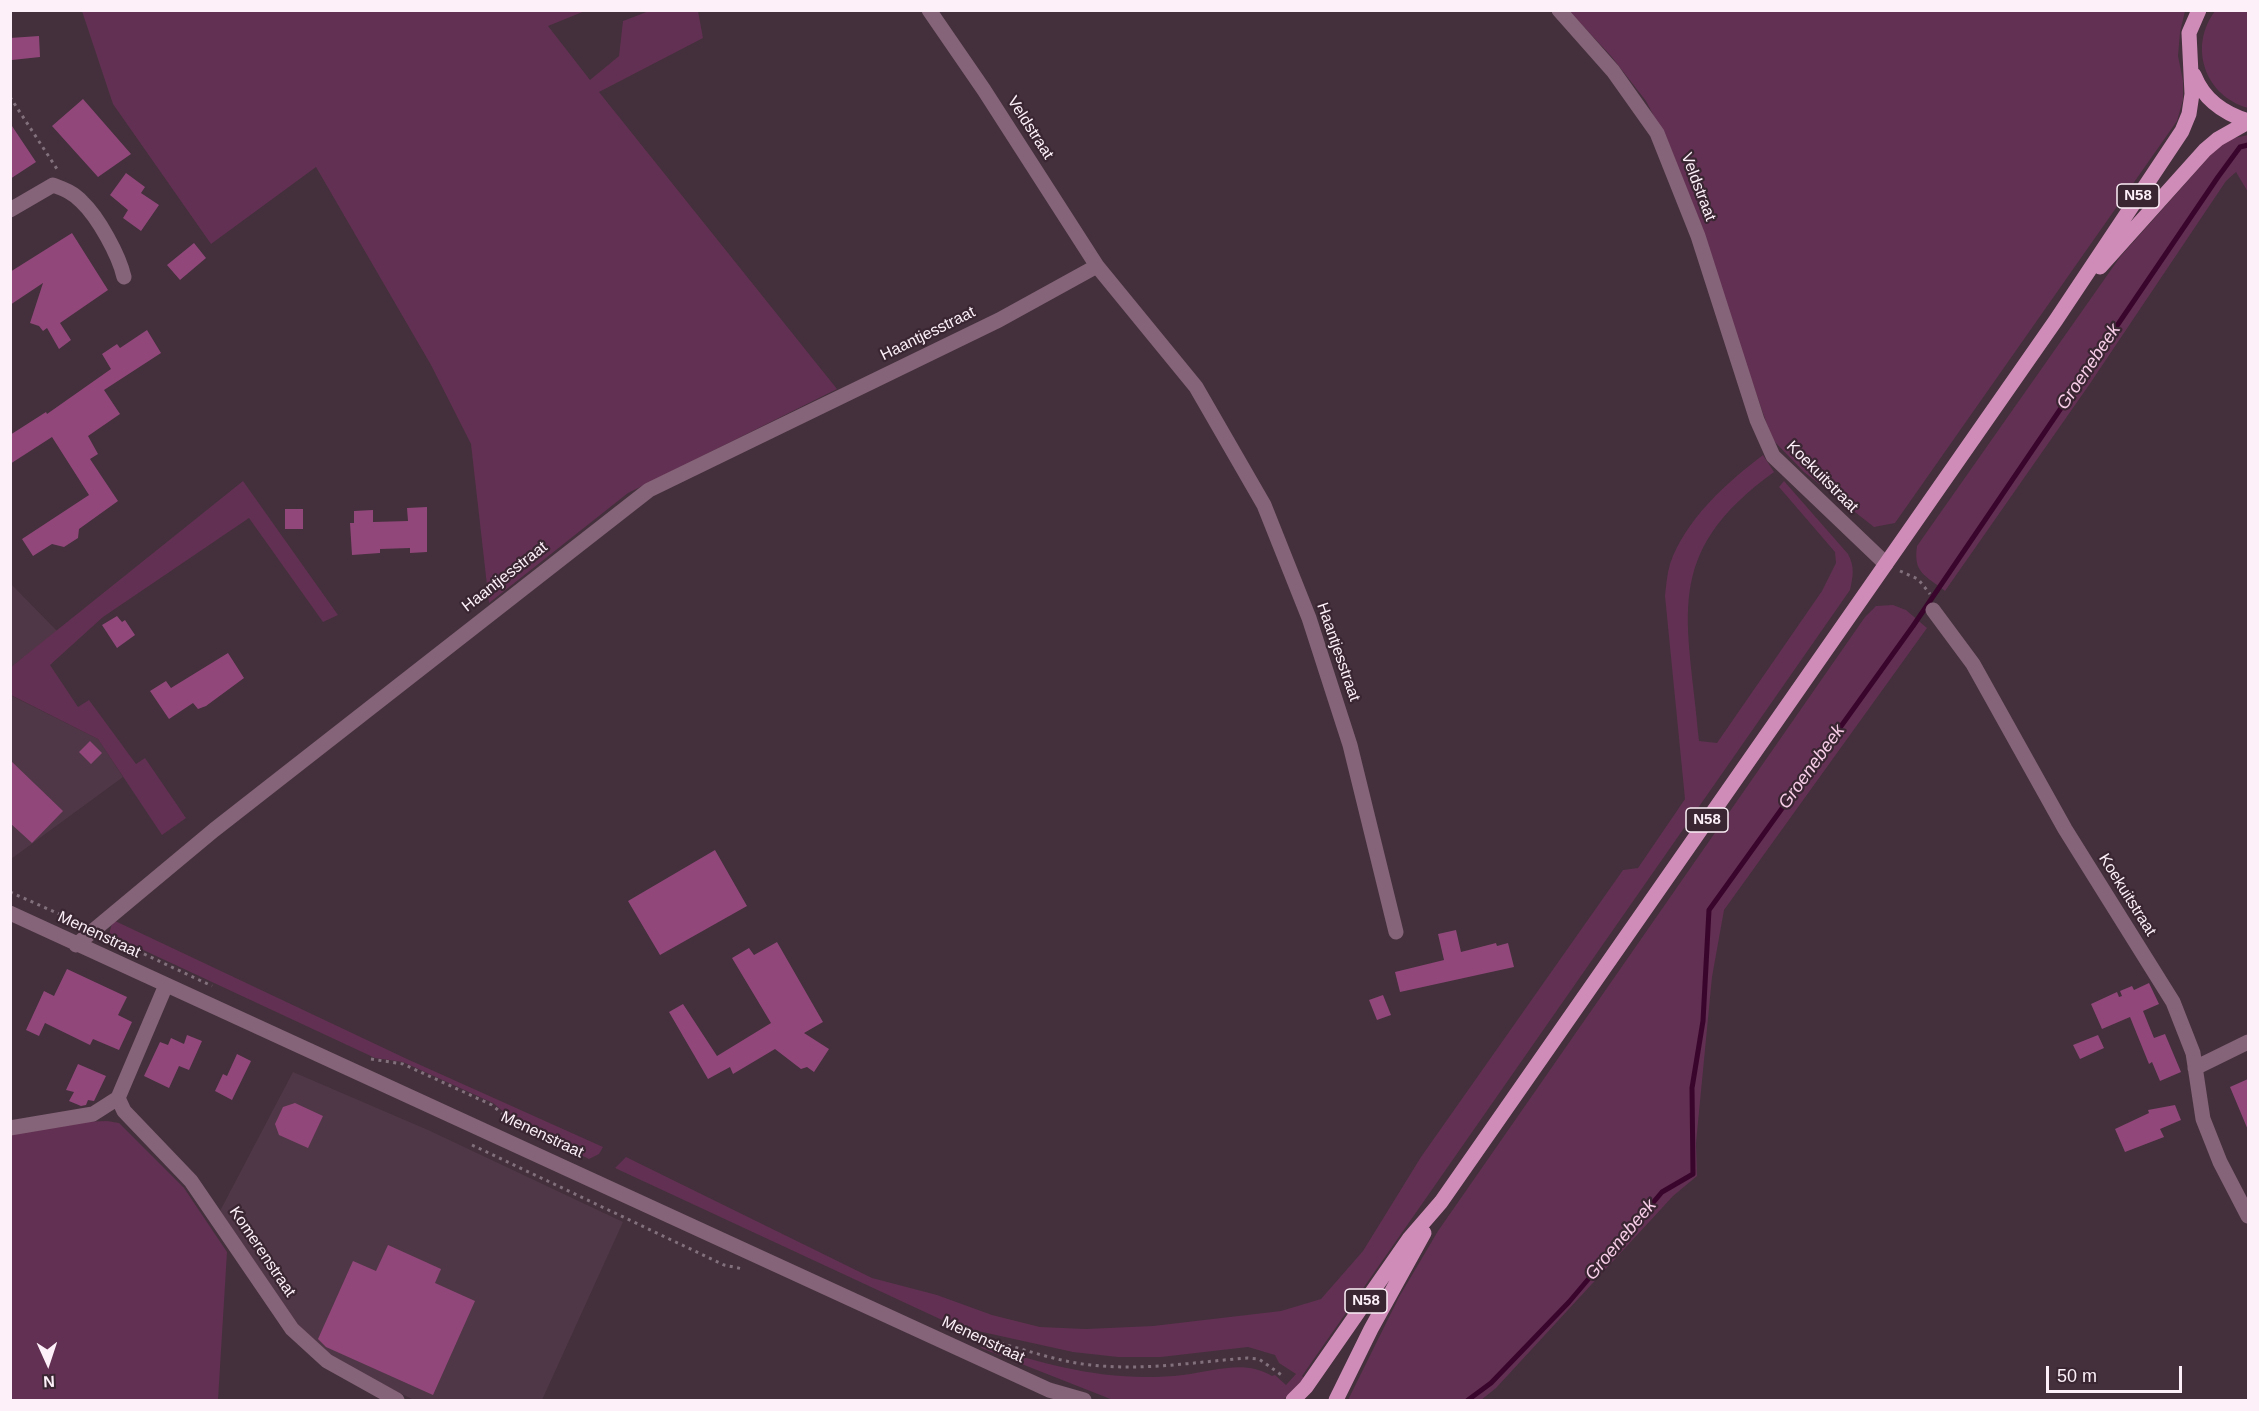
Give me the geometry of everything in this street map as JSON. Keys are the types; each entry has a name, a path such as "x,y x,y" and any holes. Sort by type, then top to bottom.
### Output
{"main road":[{"path":"2192,10 2189,64 2199,88 2217,107 2248,122"},
{"path":"2189,33 2199,10"},
{"name":"N58","path":"1293,1401 1306,1388 1409,1239 1441,1202 2056,320 2182,131 2191,105 2189,64"},
{"name":"N58","path":"2056,320 2120,242 2205,150 2218,139 2248,122"},
{"name":"N58","path":"1336,1401 1371,1329 1441,1202"}],"street":[{"name":"Veldstraat","path":"929,10 984,90 1097,266 1137,314"},
{"name":"Veldstraat","path":"1559,10 1613,71 1657,133 1698,236 1752,404"},
{"path":"10,210 53,185 73,194 84,203 120,261 124,277"},
{"name":"Haantjesstraat","path":"76,945 390,690 649,490 1006,316 1097,266"},
{"name":"Haantjesstraat","path":"1137,314 1196,387 1264,505 1309,618 1350,745 1396,932"},
{"name":"Koekuitstraat","path":"1752,404 1773,456 1886,564"},
{"name":"Koekuitstraat","path":"1933,610 1973,664 2065,830 2173,1002 2193,1053 2203,1119 2220,1162 2248,1216"},
{"name":"Menenstraat","path":"10,913 76,945 306,1047 1055,1396 1084,1401"},
{"path":"10,1128 93,1114 118,1098 166,985"},
{"path":"2195,1068 2248,1042"},
{"name":"Komerenstraat","path":"118,1098 124,1111 191,1181 292,1329 327,1361 397,1401"}],"path":[{"path":"10,97 57,168 53,185"},
{"path":"1886,564 1918,579 1937,602 1933,610"},
{"path":"10,892 168,965"},
{"path":"970,1336 1035,1355 1091,1365 1163,1367 1247,1358 1259,1359 1283,1376"}],"shaded area":[{"path":"82,11 585,11 548,26 590,80 619,56 623,21 649,11 698,11 703,38 599,92 837,389 628,493 489,603 471,444 431,365 316,167 211,244 113,104"},
{"path":"1569,11 2185,11 2178,56 2183,81 2183,100 2177,121 1895,523 1874,527 1804,472 1772,439 1672,151 1646,101 1611,56"},
{"path":"2215,11 2248,11 2248,108 2233,102 2221,93 2205,68 2202,54 2203,40 2207,25"},
{"path":"2248,135 2248,192 2236,172 2226,181 2089,385 1945,591 1922,573 1917,562 1917,546 2120,257 2216,149 2230,139"},
{"path":"1763,455 1774,472 1737,502 1712,532 1697,561 1690,592 1688,624 1690,659 1699,741 1717,743 1822,591 1836,563 1835,552 1779,487 1784,481 1848,554 1853,572 1850,590 1302,1376 1305,1379 1283,1400 1113,1400 981,1348 982,1345 1032,1360 1106,1375 1156,1377 1240,1367 1275,1375 1286,1385 1296,1374 1279,1363 1275,1355 1248,1347 1161,1357 1118,1357 1073,1352 955,1326 615,1168 626,1157 872,1278 937,1295 992,1315 1040,1327 1086,1329 1153,1326 1281,1311 1321,1299 1363,1251 1421,1157 1623,870 1638,868 1685,799 1665,596 1669,568 1677,548 1697,517 1735,477"},
{"path":"243,481 338,615 323,622 249,518 103,617 50,665 78,707 89,700 136,764 145,758 186,818 162,835 98,739 11,695 11,667"},
{"path":"11,584 57,631 11,667"},
{"path":"1893,605 1906,610 1927,628 1724,910 1712,977 1696,1143 1697,1176 1673,1196 1496,1388 1481,1400 1348,1400 1399,1297 1438,1231 1865,617 1876,606"},
{"path":"10,695 98,739 123,777 11,859"},
{"path":"113,920 407,1059 603,1147 599,1154 589,1159 521,1126 493,1103 403,1062 375,1058 109,934"},
{"path":"293,1072 428,1130 623,1222 542,1400 414,1400 335,1361 303,1333 220,1211"},
{"path":"80,1122 119,1123 184,1188 227,1252 218,1400 11,1400 11,1134"}],"building":[{"path":"39,36 40,57 12,60 10,38"},
{"path":"83,99 131,154 98,177 52,126"},
{"path":"10,123 36,162 10,179"},
{"path":"126,173 145,187 141,193 159,205 141,231 123,218 128,210 110,195"},
{"path":"72,233 108,290 60,323 71,340 59,349 47,328 43,331 39,326 30,323 43,283 10,305 10,272"},
{"path":"194,243 206,258 180,280 167,265"},
{"path":"147,330 161,353 104,390 120,414 88,436 98,454 90,459 118,501 79,529 78,538 64,547 52,544 33,556 22,539 89,495 52,437 10,464 10,435 46,412 47,414 111,369 102,354 117,344 120,348"},
{"path":"427,507 427,552 410,553 410,548 380,549 380,553 352,555 350,523 354,523 354,511 373,510 373,522 408,521 407,508"},
{"path":"285,509 303,509 303,529 285,529"},
{"path":"117,616 122,622 125,620 135,635 117,648 102,625"},
{"path":"228,653 244,678 206,706 198,709 193,703 169,719 150,691 166,681 171,688"},
{"path":"90,741 102,753 91,764 79,752"},
{"path":"10,760 63,811 32,843 10,823"},
{"path":"715,850 747,906 660,955 628,901"},
{"path":"1456,930 1461,952 1496,943 1497,946 1508,943 1514,967 1400,992 1395,972 1444,960 1438,934"},
{"path":"777,942 823,1022 804,1033 829,1049 814,1072 807,1067 801,1069 775,1049 733,1074 730,1067 708,1079 669,1012 683,1004 717,1056 771,1023 732,958 749,948 754,955"},
{"path":"67,969 127,997 118,1015 132,1022 119,1050 93,1039 90,1045 45,1023 39,1036 26,1030 44,991 54,996"},
{"path":"2149,983 2159,1004 2143,1011 2154,1038 2165,1034 2181,1072 2160,1081 2152,1062 2149,1064 2130,1017 2102,1029 2091,1004 2117,992 2119,997 2122,996 2120,991 2132,986 2134,990"},
{"path":"1383,995 1391,1015 1377,1020 1369,1000"},
{"path":"187,1035 202,1041 189,1070 179,1066 169,1088 144,1076 160,1042 168,1045 171,1038 184,1044"},
{"path":"2098,1035 2104,1048 2080,1059 2073,1045"},
{"path":"237,1054 251,1061 232,1100 215,1091 223,1074 227,1076"},
{"path":"78,1064 106,1076 94,1101 88,1100 86,1105 81,1106 69,1101 74,1092 66,1090"},
{"path":"2248,1079 2248,1130 2230,1087"},
{"path":"295,1103 323,1116 308,1148 279,1135 275,1124 283,1107"},
{"path":"2175,1105 2181,1120 2160,1129 2164,1137 2125,1152 2115,1129 2149,1113 2148,1110"},
{"path":"388,1245 441,1269 435,1283 475,1301 433,1395 326,1347 318,1339 353,1261 376,1271"}],"waterway":[{"name":"Groenebeek","path":"1468,1400 1491,1383 1569,1302 1662,1192 1693,1174 1692,1088 1703,1021 1709,910 1913,626 2218,177 2240,147 2248,145"}]}
